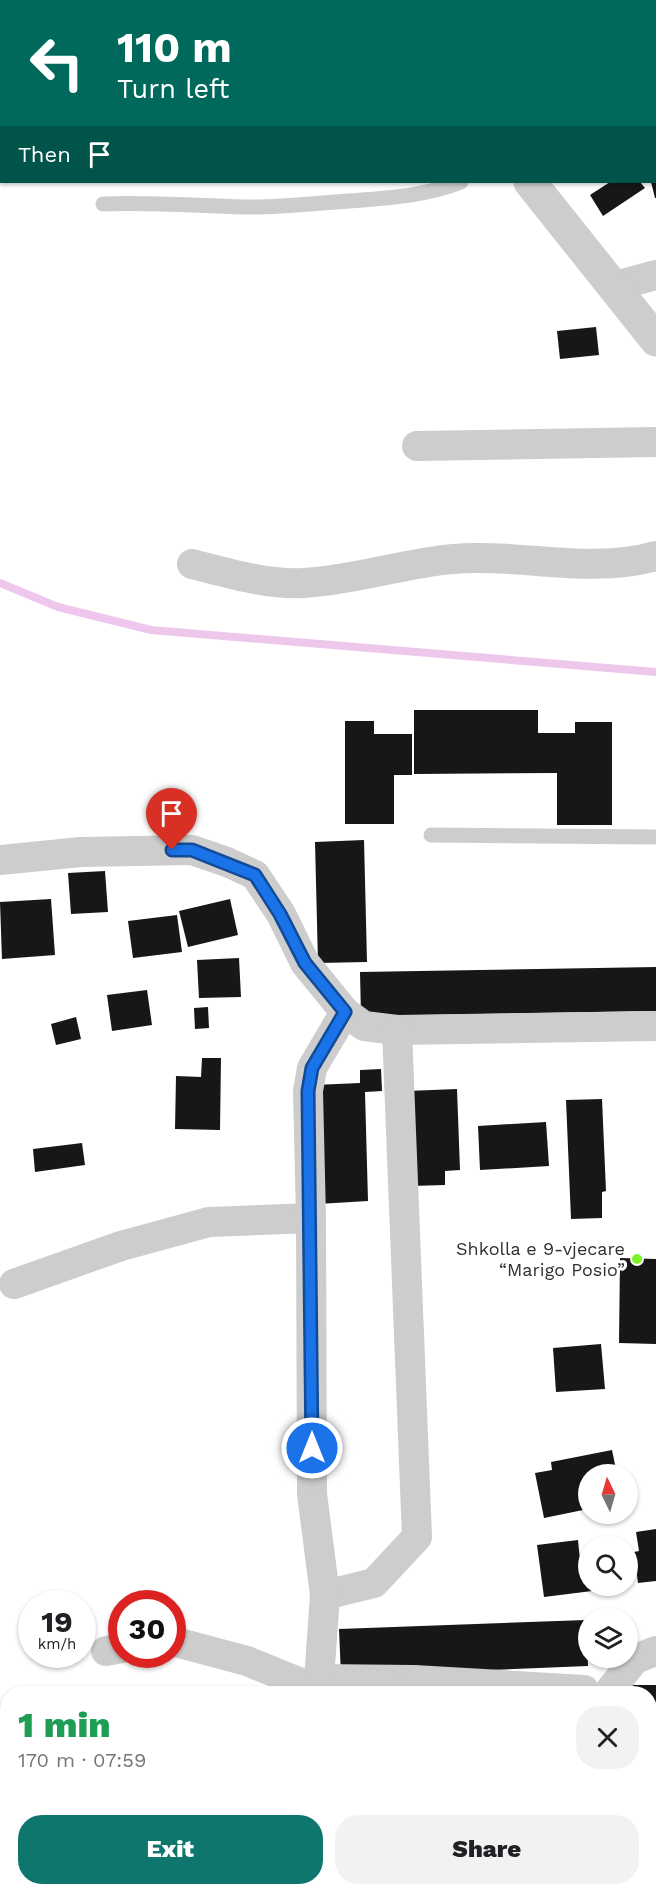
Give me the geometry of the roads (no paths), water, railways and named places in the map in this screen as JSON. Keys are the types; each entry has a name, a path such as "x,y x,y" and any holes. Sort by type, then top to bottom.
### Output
{"street":[{"path":"531,183 656,340"},
{"path":"615,286 656,275"},
{"path":"417,446 656,442"},
{"path":"192,564 246,578 302,584 474,558 592,565 638,561 656,556"},
{"path":"0,860 81,852 192,850 227,862 255,875 280,914 305,963 345,1012 364,1026 397,1030 656,1026"},
{"path":"318,1686 325,1595 312,1494 308,1091 312,1068 345,1012"},
{"path":"325,1595 374,1583 417,1537 397,1030"},
{"path":"14,1284 121,1246 209,1222 311,1218"},
{"path":"186,1645 247,1661 313,1686"},
{"path":"613,1686 635,1659 656,1651"}],"lane":[{"path":"103,204 141,202 245,207 289,205 395,198 435,192 458,183"},
{"path":"431,835 656,837"}],"waterway":[{"path":"0,583 58,607 151,630 656,672"}],"place":[{"name":"Shkolla e 9-vjecare “Marigo Posio”","path":"637,1259"}]}
